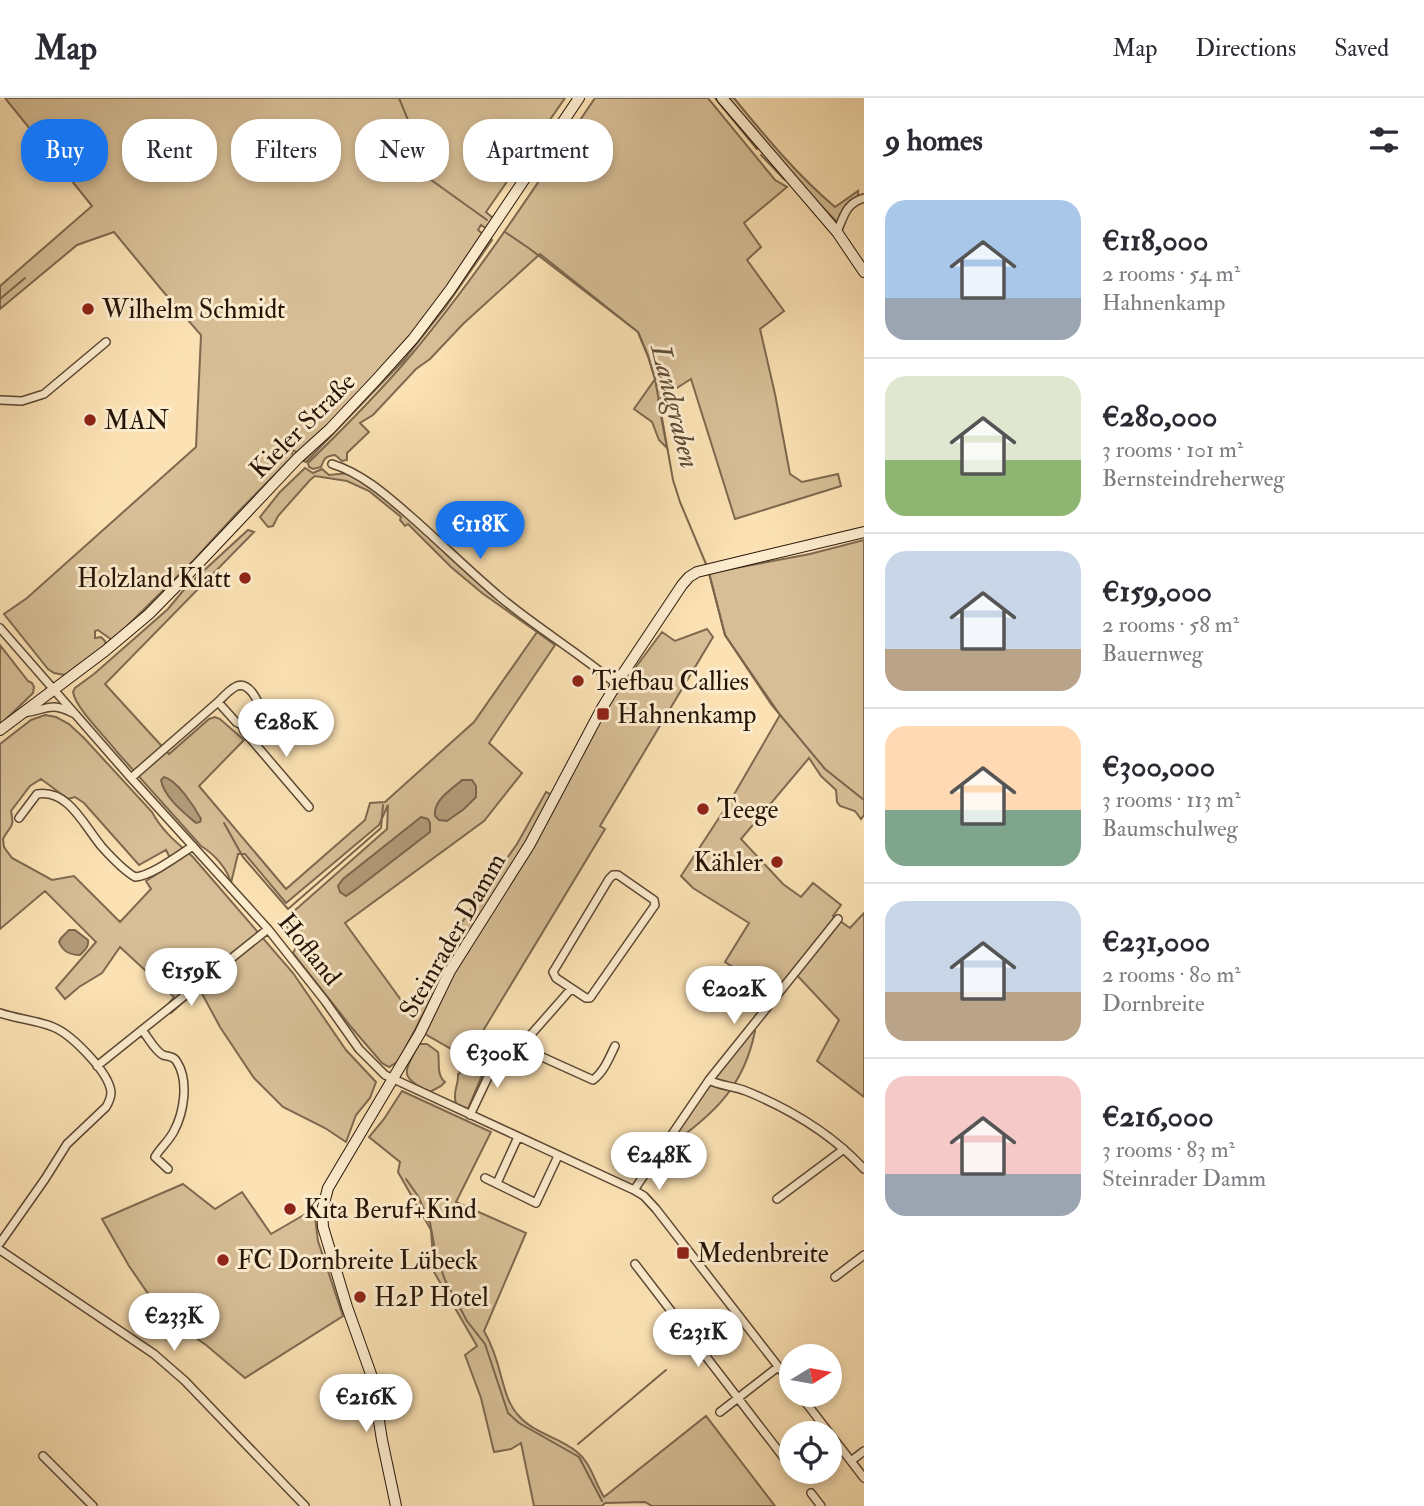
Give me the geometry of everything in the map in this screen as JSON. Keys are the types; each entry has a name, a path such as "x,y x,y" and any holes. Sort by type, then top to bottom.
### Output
{"main road":[{"name":"Kieler Straße","path":"0,730 105,651 149,614 395,359 450,290 579,98"},
{"path":"722,98 837,232 864,272"},
{"name":"Steinrader Damm","path":"396,1506 372,1377 326,1241 322,1219 323,1202 328,1188 420,1033 450,971 530,844 616,684 682,585 697,572 864,532"}],"street":[{"path":"837,232 852,203 864,198"},
{"path":"0,400 22,401 44,394 106,342"},
{"path":"332,464 352,471 378,490 503,600 616,684"},
{"name":"Hofland","path":"0,628 268,929 359,1049 385,1074 644,1196 778,1367"},
{"path":"131,778 218,702 236,687 248,689 258,699 260,709 242,724 236,722 218,702"},
{"path":"24,713 52,706 75,714"},
{"path":"242,724 244,732 309,807"},
{"path":"19,818 37,794 58,796 71,806 102,848 135,877 155,869 193,846"},
{"path":"618,875 654,900 655,905 590,998 571,989 556,978 553,972 609,879 618,875"},
{"path":"634,1190 709,1080 838,919"},
{"path":"97,1066 268,929"},
{"path":"520,1046 571,989"},
{"path":"0,1013 41,1023 66,1033 97,1066 109,1084 111,1093 110,1100 101,1112 66,1144 0,1243"},
{"path":"142,1030 160,1052 177,1060 184,1089 183,1107 175,1130 155,1157 168,1169"},
{"path":"470,1115 499,1054 506,1047 520,1046 593,1080 601,1072 615,1046"},
{"path":"709,1080 738,1088 813,1125 864,1169"},
{"path":"496,1183 518,1137"},
{"path":"777,1199 844,1149"},
{"path":"485,1178 536,1203 558,1156"},
{"path":"0,1250 154,1354 185,1381 305,1506"},
{"path":"835,1277 864,1255"},
{"path":"635,1264 779,1451"},
{"path":"720,1412 778,1367"},
{"path":"809,1407 864,1478"},
{"path":"851,1461 864,1451"},
{"path":"43,1456 93,1506"},
{"path":"811,1493 821,1506"}],"shaded area":[{"path":"5,98 565,98 550,119 463,119 463,182 507,182 486,212 494,219 487,229 481,225 478,230 483,234 440,297 382,370 346,407 297,453 293,450 300,440 299,436 297,437 291,448 293,456 194,560 112,640 98,630 95,631 95,638 101,637 106,645 65,675 48,669 4,614 27,598 196,447 201,335 114,232 77,245 0,309 0,286 92,206 73,182 108,182 108,119 22,119"},
{"path":"595,98 708,98 775,180 787,187 744,223 761,247 747,260 784,311 760,329 790,474 802,482 838,474 841,486 735,519 691,379 658,400 667,448 659,440 652,422 634,409 655,379 638,332 540,254 463,324 430,359 416,369 373,415 360,423 369,432 347,453 347,460 342,461 332,455 325,458 321,467 309,467 308,463 386,383 436,324 538,182 613,182 613,119 581,119"},
{"path":"726,98 734,98 795,168 835,207 858,191 858,196 851,201 838,223 802,187"},
{"path":"490,238 492,240 445,308 403,361 306,462 303,461 333,430"},
{"path":"305,468 313,473 322,469 329,475 349,473 381,494 539,629 537,632 451,567 408,524 405,526 400,520 401,517 369,491 347,481 315,476 278,516 273,526 268,527 260,517 280,492"},
{"path":"248,530 254,532 105,684 169,754 209,719 215,717 244,740 199,786 286,889 365,820 370,803 385,802 474,722 537,632 555,645 489,743 522,773 484,821 345,923 409,1011 424,995 455,932 517,844 546,792 552,795 524,846 453,958 402,1054 397,1062 389,1067 382,1063 352,1028 293,953 298,944 285,919 387,829 388,805 379,825 286,903 245,854 238,854 231,883 219,862 201,846 92,722 79,706 73,692 168,609 187,586"},
{"path":"864,540 864,815 861,819 855,811 840,806 836,790 821,776 809,758 741,839 783,884 801,897 813,883 841,905 833,916 850,928 864,913 864,1097 817,1061 839,1020 793,971 774,993 725,962 749,923 693,888 681,876 732,798 780,715 725,635 709,573 810,554"},
{"path":"707,629 713,637 600,826 605,829 472,1049 488,1061 468,1109 456,1104 455,1092 460,1073 457,1059 451,1049 425,1034 459,963 612,699 662,632 675,641"},
{"path":"0,645 34,687 33,693 0,725"},
{"path":"45,715 56,717 69,724 84,738 152,812 165,831 193,857 293,973 346,1050 376,1082 370,1098 356,1115 346,1142 283,1107 254,1078 220,1027 199,988 171,1013 166,1007 174,997 120,947 102,973 65,999 56,988 96,942 45,891 0,929 0,744 31,720","holes":["41,779 68,799 75,797 84,803 139,865 166,850 173,864 146,881 151,889 120,922 74,876 52,880 12,858 4,847 3,839 12,824 11,811 30,786"]},
{"path":"164,777 185,794 201,819 200,822 196,823 170,798 161,780"},
{"path":"462,780 472,780 476,786 476,797 447,821 439,820 435,816 437,805"},
{"path":"421,817 428,819 430,832 346,896 340,892 338,886 343,879"},
{"path":"69,930 75,930 88,940 87,947 80,955 67,952 59,942"},
{"path":"752,1030 755,1031 750,1051 735,1084 713,1111 669,1146 668,1143 706,1087"},
{"path":"419,1044 427,1044 438,1052 439,1072 445,1082 430,1092 408,1077 410,1061"},
{"path":"402,1091 491,1132 456,1202 526,1233 484,1331 494,1353 507,1397 518,1415 532,1427 570,1447 582,1457 604,1497 706,1416 775,1506 652,1506 645,1502 605,1503 602,1506 534,1506 521,1443 511,1449 494,1452 481,1398 465,1355 477,1346 434,1272 431,1230 398,1172 400,1162 369,1137"},
{"path":"183,1184 215,1209 242,1192 271,1234 314,1209 318,1241 343,1316 245,1378 206,1345 162,1314 129,1266 102,1219"}],"waterway":[{"name":"Landgraben","path":"399,98 427,177 487,220"},
{"path":"715,98 757,149"},
{"path":"761,155 785,180"},
{"name":"Landgraben","path":"505,232 638,332 655,379 673,480 706,564"},
{"path":"0,299 25,278"},
{"name":"Landgraben","path":"709,573 725,635 771,704 825,769 864,800"},
{"path":"224,823 243,857 288,909 381,828 383,805"},
{"path":"406,1179 418,1196 430,1223 436,1255 445,1280 467,1321 485,1344 508,1413 519,1423 579,1457 602,1501"},
{"path":"578,1444 666,1370"}],"place":[{"name":"Wilhelm Schmidt","path":"88,309"},
{"name":"MAN","path":"90,420"},
{"name":"Holzland Klatt","path":"245,578"},
{"name":"Tiefbau Callies","path":"578,681"},
{"name":"Hahnenkamp","path":"603,714"},
{"name":"Teege","path":"703,809"},
{"name":"Kähler","path":"777,862"},
{"name":"Kita Beruf+Kind","path":"290,1209"},
{"name":"Medenbreite","path":"683,1253"},
{"name":"FC Dornbreite Lübeck","path":"223,1260"},
{"name":"H2P Hotel","path":"360,1297"}]}
